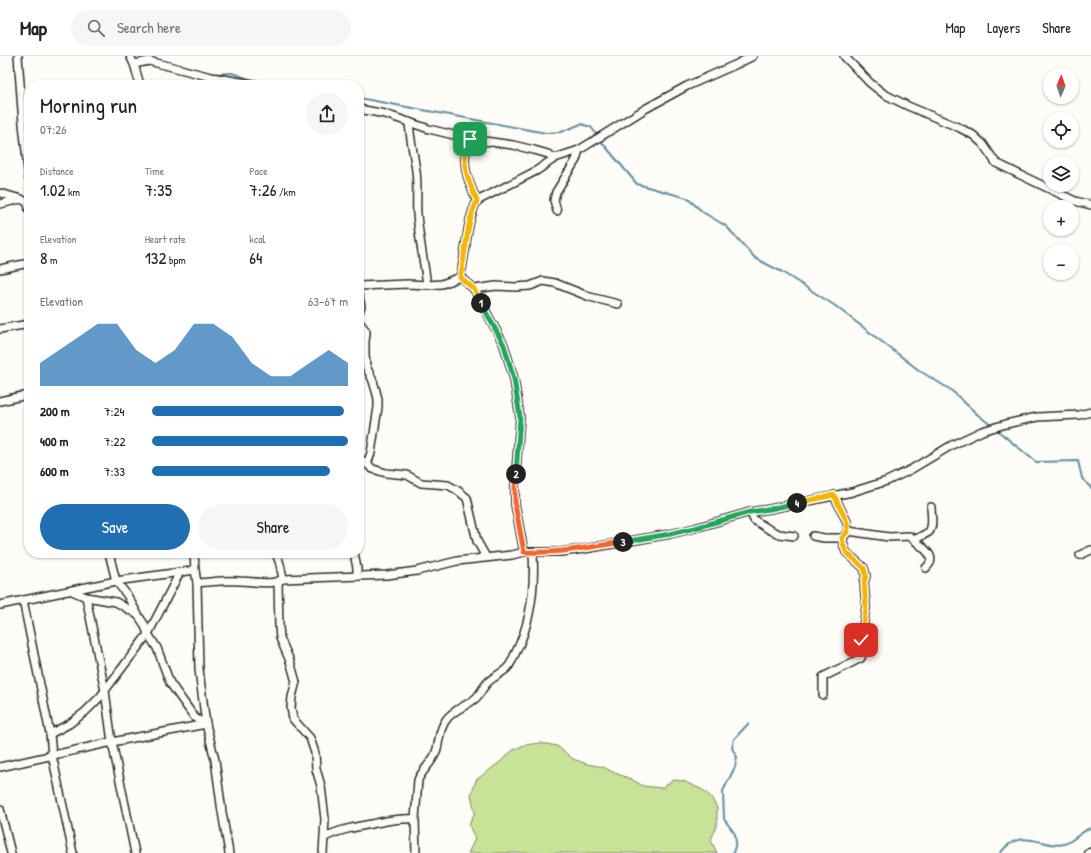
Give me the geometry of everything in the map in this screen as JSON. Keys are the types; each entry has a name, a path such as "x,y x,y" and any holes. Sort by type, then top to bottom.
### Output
{"street":[{"path":"18,56 24,133"},
{"path":"130,56 139,80"},
{"path":"460,277 469,222 477,201 536,171 555,158 579,150 645,109 687,86 753,56"},
{"path":"844,56 884,94 973,135 982,144 996,163 1075,201 1091,205"},
{"path":"134,64 149,61 211,77 229,80"},
{"path":"364,110 385,114 429,129 470,139 527,148 548,154 555,158"},
{"path":"409,122 417,177 417,215 427,285"},
{"path":"470,139 464,154 469,184 477,201"},
{"path":"556,211 554,200 556,192 576,160 579,150"},
{"path":"0,193 24,201"},
{"path":"0,204 24,202"},
{"path":"0,269 24,264"},
{"path":"364,286 442,284 460,277"},
{"path":"460,277 474,289 504,345 514,379 520,417 515,504 524,552"},
{"path":"474,289 496,286 516,288 530,286 543,281 555,283 590,297 618,304"},
{"path":"0,329 24,325"},
{"path":"364,328 366,331 366,366 373,381 378,399 371,453 367,464"},
{"path":"0,401 24,396"},
{"path":"197,583 238,581 263,583 281,580 387,575 418,571 457,561 512,555 524,552 562,552 670,534 750,512 865,488 887,481 910,470 952,445 982,431 1006,424 1037,417 1080,415 1091,412"},
{"path":"364,462 373,469 386,473 407,475 421,484 448,485 457,490 467,498 477,541 486,557"},
{"path":"813,536 824,538 842,538 848,531 847,522 834,495"},
{"path":"914,540 931,530 931,507"},
{"path":"750,512 754,520 770,530 779,534 794,536"},
{"path":"848,531 888,538 909,536 929,554 931,560 926,568"},
{"path":"823,695 823,678 861,658 862,655 861,640 866,607 864,582 866,576 864,568 846,552 842,538"},
{"path":"1080,555 1091,550"},
{"path":"416,853 415,819 418,780 436,752 438,738 445,720 451,714 476,698 488,683 508,667 520,644 527,621 533,582 534,553"},
{"path":"110,558 116,582 127,595 157,648 170,683 195,718 206,724"},
{"path":"194,558 197,583 199,669 206,724 215,760 229,853"},
{"path":"278,558 280,564 281,580 278,612 280,638 290,661 296,682 292,697 292,719 310,738 315,753 316,769 321,786 325,819 323,853"},
{"path":"355,558 357,576"},
{"path":"0,605 116,582 195,570"},
{"path":"50,734 69,724 85,712 105,691 148,634 180,572"},
{"path":"72,591 86,597 116,602 138,615"},
{"path":"86,597 105,691 112,742 135,853"},
{"path":"23,600 50,734 52,755 73,853"},
{"path":"0,767 112,742 206,724"},
{"path":"0,774 9,765"},
{"path":"0,809 11,853"},
{"path":"325,837 354,828 394,819 415,819"}],"green space":[{"path":"541,743 557,746 573,759 587,764 603,767 643,786 662,788 673,780 683,781 703,790 711,797 717,808 717,825 711,840 717,853 468,853 475,839 469,825 475,812 471,795 476,780 513,750 524,745"}],"waterway":[{"path":"212,74 232,73 252,80"},
{"path":"364,99 546,133 561,132 581,124 591,127 597,135"},
{"path":"600,140 637,184 687,198 704,213 726,226 755,258 782,272 834,305 920,371 951,390 992,426"},
{"path":"997,430 1036,462 1078,461 1082,478 1091,488"},
{"path":"733,853 736,843 735,834 724,819 723,791 735,767 737,757 732,748 734,739 749,723"},
{"path":"1000,853 1005,847 1021,839 1055,845 1064,844 1091,828"}],"route":[{"path":"470,139 464,154 469,184 477,201 469,222 460,277 474,289 504,345 514,379 520,417 515,504 524,552 562,552 670,534 750,512 834,495 847,522 848,531 842,538 846,552 864,568 866,576 864,582 866,607 861,640"}]}
